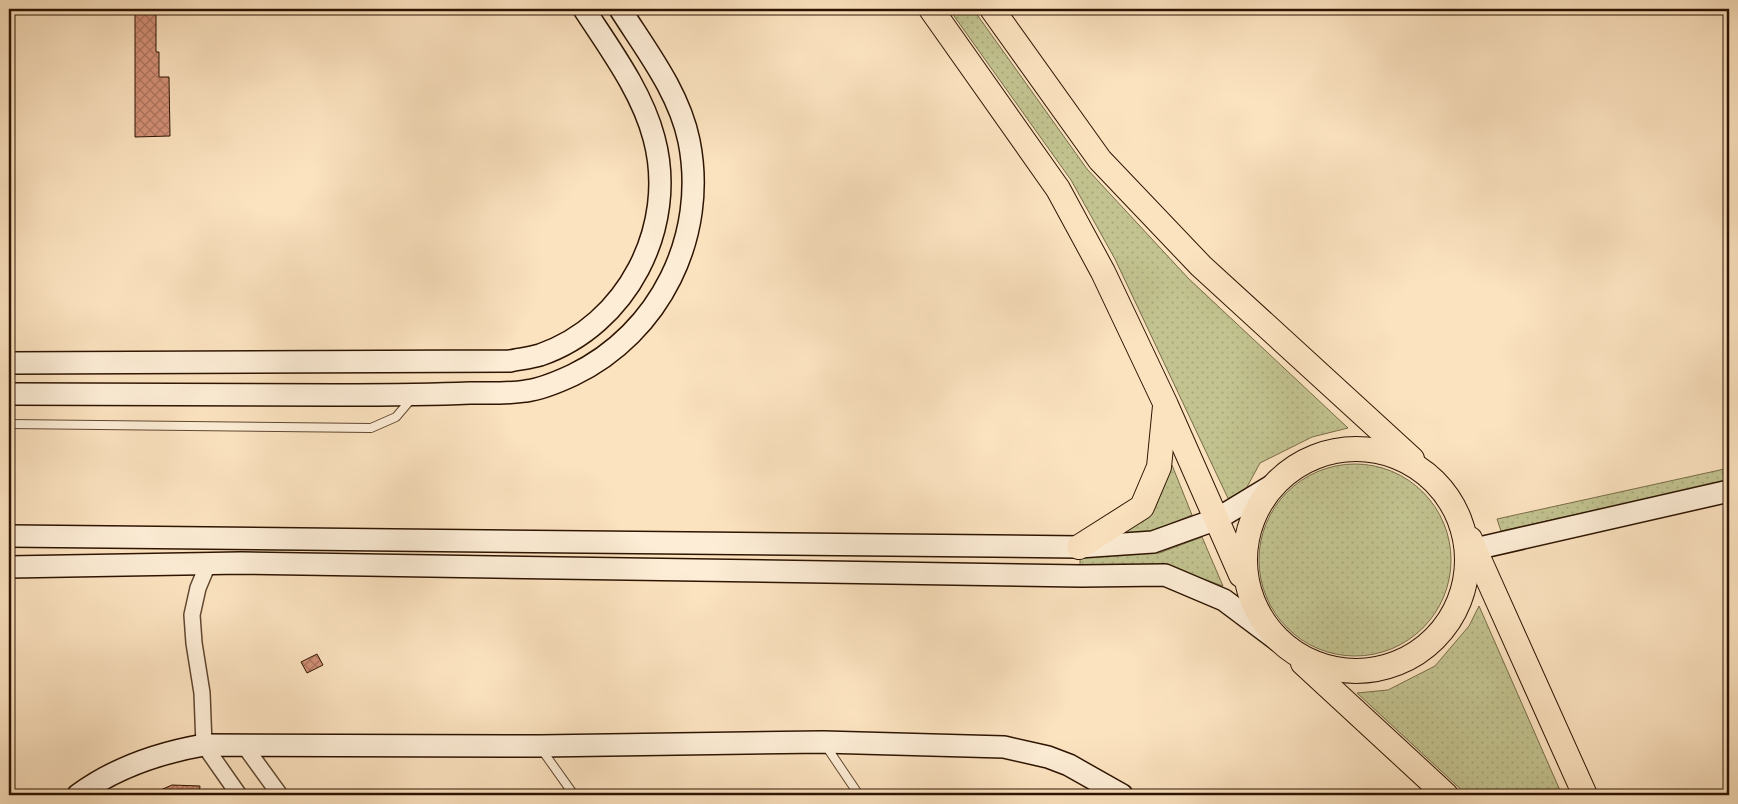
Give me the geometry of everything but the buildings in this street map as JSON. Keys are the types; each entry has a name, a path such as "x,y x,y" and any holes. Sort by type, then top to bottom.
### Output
{"main road":[{"path":"932,9 1058,189 1103,272 1166,405 1260,619 1280,642 1350,704 1446,795"},
{"path":"992,9 1100,160 1201,266 1428,474 1446,493 1475,549 1585,795"},
{"path":"1079,547 1142,507 1159,467 1166,405"},
{"path":"1248,591 1244,554 1252,517 1273,485 1299,464 1331,451 1365,449 1398,456 1428,474"},
{"path":"1280,642 1312,663 1349,672 1387,668 1422,652 1448,625 1465,590 1468,553 1459,515"}],"street":[{"path":"9,363 510,361 538,356 563,345 593,325 624,293 639,270 650,245 657,219 660,192 659,165 646,113 584,9"},
{"path":"9,394 414,395 527,391 566,378 588,367 615,348 639,326 659,300 675,270 686,239 692,207 693,174 689,141 680,109 665,80 620,9"},
{"path":"412,362 414,395"},
{"path":"9,536 1079,547 1153,542 1217,519 1273,485"},
{"path":"1475,549 1729,491"},
{"path":"240,537 241,563"},
{"path":"9,567 241,563 1081,576 1166,575 1224,600 1280,642"},
{"path":"208,564 198,588 192,615 194,643 202,693 204,745 238,795"},
{"path":"78,795 113,773 141,760 170,751 204,745 540,746 824,742 1004,747 1034,753 1069,765 1122,795"},
{"path":"243,744 280,795"}],"lane":[{"path":"9,424 371,428 396,417 414,395"},
{"path":"824,742 859,795"},
{"path":"540,746 574,795"}],"green space":[{"path":"949,9 973,9 1087,169 1188,278 1348,428 1312,437 1260,463 1234,511 1115,259 1071,180"},
{"path":"1355,464 1374,466 1392,472 1423,492 1443,523 1449,541 1451,560 1449,579 1443,597 1423,628 1392,648 1374,654 1355,656 1336,654 1318,648 1287,628 1267,597 1261,579 1259,560 1261,541 1267,523 1287,492 1318,472 1336,466"},
{"path":"1172,465 1192,515 1151,532 1124,533 1151,514"},
{"path":"1729,468 1729,481 1501,531 1497,519"},
{"path":"1202,537 1223,586 1166,566 1080,566 1080,555 1159,553"},
{"path":"1479,606 1562,795 1467,795 1357,693 1388,690 1435,666 1469,626"}]}
